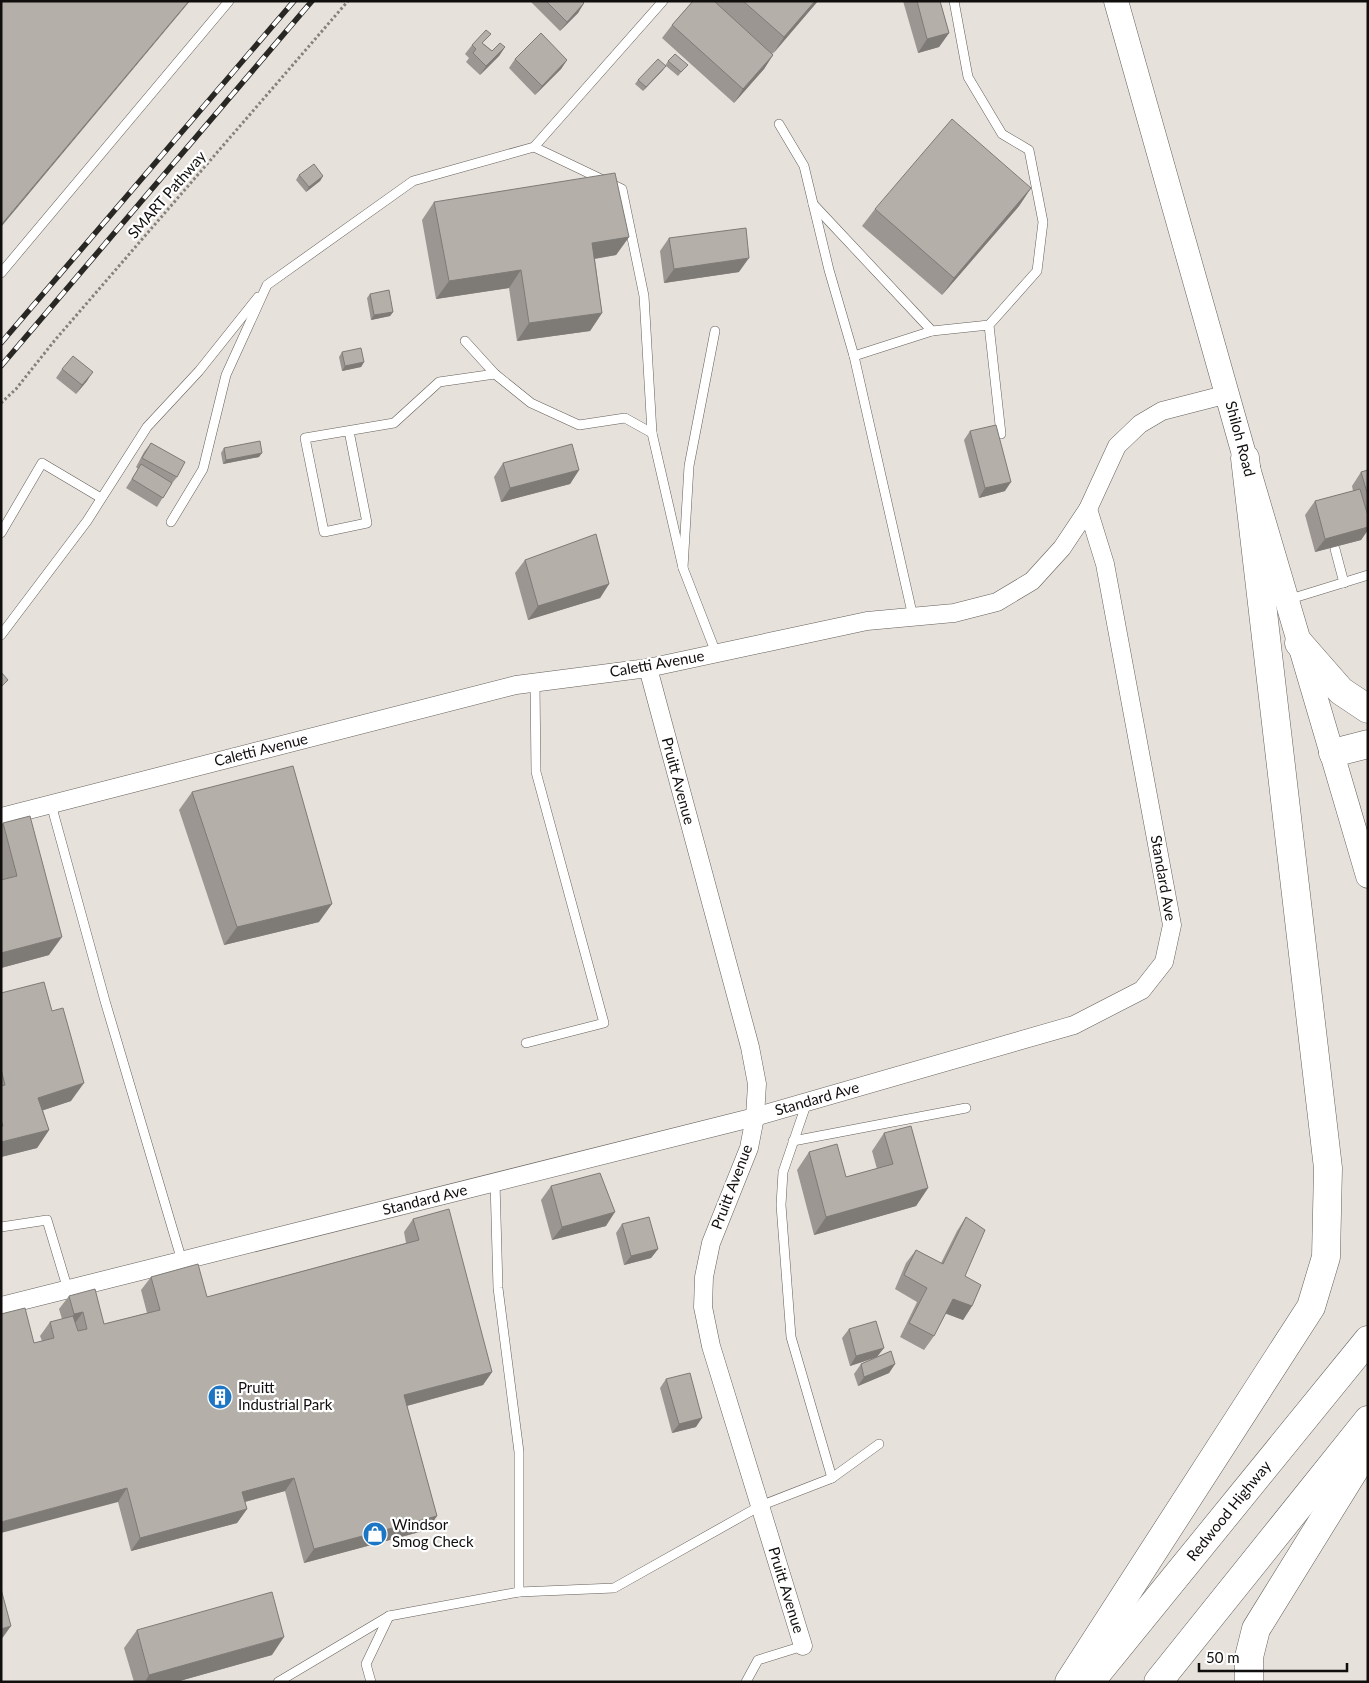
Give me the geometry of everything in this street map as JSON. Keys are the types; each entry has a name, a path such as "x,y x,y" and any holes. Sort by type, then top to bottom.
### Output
{"highway":[{"path":"1068,1682 1311,1307 1326,1258 1328,1168 1245,458"},
{"path":"1299,643 1341,691 1368,709"},
{"path":"1333,753 1368,744"},
{"name":"Redwood Highway","path":"1090,1682 1368,1340"},
{"path":"1158,1682 1368,1420"},
{"path":"1249,1682 1248,1657 1256,1629 1368,1448"}],"main road":[{"name":"Shiloh Road","path":"1116,1 1245,458 1368,876"}],"street":[{"name":"Caletti Avenue","path":"1,817 516,685 648,668 867,620 954,613 996,602 1032,581 1062,548 1088,509 1116,446 1140,424 1162,412 1228,394"},
{"name":"Standard Ave","path":"1,1306 755,1117 1074,1025 1142,990 1164,962 1172,925 1105,564 1088,509"},
{"name":"Pruitt Avenue","path":"648,668 750,1048 757,1084 755,1117 749,1148 711,1243 704,1277 703,1307 711,1346 803,1646"}],"lane":[{"path":"1,273 229,1"},
{"path":"1,635 87,521 148,427 199,371 267,285 413,181 534,147 663,1"},
{"path":"854,356 932,331 989,325 1037,271 1043,222 1029,150 1002,134 968,77 954,1"},
{"path":"780,124 804,166 829,270 854,356 913,616"},
{"path":"534,147 622,190 644,296 652,433 683,568 716,653"},
{"path":"813,204 932,331"},
{"path":"170,522 203,470 226,375 267,285"},
{"path":"989,325 1001,434"},
{"path":"683,568 689,466 715,331"},
{"path":"465,341 495,374 531,403 579,425 625,418 652,433"},
{"path":"349,431 367,523 324,532 305,438 394,422 439,382 495,374"},
{"path":"1,532 42,463 102,498"},
{"path":"1335,549 1344,583"},
{"path":"1286,600 1368,575"},
{"path":"526,1043 604,1023 536,772 534,682"},
{"path":"51,804 105,1001 182,1261"},
{"path":"807,1102 782,1172 781,1205 791,1338 832,1478"},
{"path":"793,1141 966,1108"},
{"path":"495,1182 498,1288 520,1452 519,1592"},
{"path":"1,1227 47,1220 68,1290"},
{"path":"278,1682 389,1616 519,1592 614,1588 760,1506 832,1478 879,1444"},
{"path":"371,1682 366,1664 389,1616"},
{"path":"746,1682 758,1660 803,1646"}],"path":[{"name":"SMART Pathway","path":"1,403 16,389 62,332 348,1"}],"building":[{"path":"1,1 189,1 1,225"},
{"path":"546,1 582,1 584,3 567,22"},
{"path":"693,1 714,1 773,55 743,89 672,25"},
{"path":"743,1 815,1 784,37"},
{"path":"917,1 940,1 949,33 927,39"},
{"path":"486,30 491,34 482,43 492,51 500,43 505,47 486,66 473,53 476,49 472,45"},
{"path":"541,33 567,60 542,86 515,59"},
{"path":"675,54 688,65 681,72 668,61"},
{"path":"658,59 666,66 646,87 638,80"},
{"path":"952,119 1031,188 954,278 875,209"},
{"path":"314,164 323,176 309,187 299,175"},
{"path":"615,173 629,237 592,243 602,313 529,323 521,270 449,281 434,202"},
{"path":"746,228 749,258 674,269 669,238"},
{"path":"389,290 393,312 374,315 370,294"},
{"path":"361,348 364,362 345,366 342,352"},
{"path":"73,356 93,372 82,385 62,369"},
{"path":"996,425 1011,482 985,488 970,431"},
{"path":"260,441 262,453 226,460 224,448"},
{"path":"151,443 185,462 177,477 142,458"},
{"path":"572,444 579,470 510,488 503,463"},
{"path":"141,464 172,483 163,498 132,479"},
{"path":"1368,470 1368,496 1361,472"},
{"path":"1360,489 1368,516 1368,527 1325,539 1315,501"},
{"path":"596,534 609,584 538,606 525,560"},
{"path":"1,672 8,680 1,687"},
{"path":"293,766 332,904 237,927 192,792"},
{"path":"30,816 62,937 1,953 1,880 17,876 3,823"},
{"path":"44,982 52,1011 63,1008 84,1083 38,1098 49,1130 1,1142 1,1126 3,1126 1,1120 1,1086 5,1085 1,1069 1,993"},
{"path":"911,1126 928,1188 826,1217 809,1152 837,1144 846,1177 893,1164 884,1133"},
{"path":"600,1173 615,1212 562,1227 551,1186"},
{"name":"Pruitt Industrial Park","path":"449,1209 492,1372 404,1395 437,1516 314,1549 294,1478 242,1492 247,1509 140,1538 127,1488 1,1522 1,1314 25,1308 34,1343 54,1338 50,1322 73,1316 78,1331 87,1329 83,1312 74,1314 69,1296 95,1289 104,1324 160,1310 151,1277 198,1264 207,1297 419,1240 413,1219"},
{"path":"649,1217 658,1249 631,1256 622,1224"},
{"path":"966,1217 985,1230 965,1276 981,1285 972,1306 953,1299 934,1336 909,1323 927,1288 904,1275 916,1250 943,1264"},
{"path":"876,1321 884,1348 856,1356 849,1329"},
{"path":"891,1351 895,1364 864,1377 861,1364"},
{"path":"690,1373 702,1418 679,1424 666,1379"},
{"path":"1,1589 11,1626 1,1629"},
{"path":"272,1592 284,1637 149,1675 137,1630"}],"railway":[{"path":"1,343 294,1"},
{"path":"1,366 312,1"}],"place":[{"name":"Pruitt Industrial Park","path":"220,1397"},
{"name":"Windsor Smog Check","path":"375,1534"}]}
